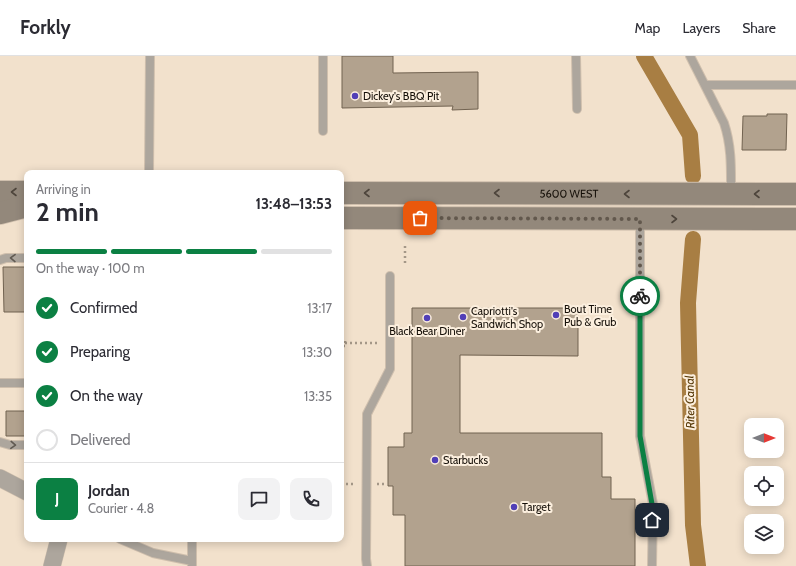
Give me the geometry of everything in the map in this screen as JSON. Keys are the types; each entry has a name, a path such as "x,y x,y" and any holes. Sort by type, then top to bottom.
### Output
{"main road":[{"path":"0,192 24,192"},
{"name":"5600 WEST","path":"344,193 796,194"},
{"path":"0,213 24,207"},
{"path":"0,218 24,218"},
{"path":"344,218 796,219"}],"street":[{"path":"0,478 24,490"},
{"path":"52,566 58,542"}],"lane":[{"path":"149,170 150,56"},
{"path":"323,56 323,131"},
{"path":"576,56 577,109"},
{"path":"690,56 724,123 728,134 731,154 731,194"},
{"path":"705,85 796,85"},
{"path":"640,219 640,436 652,504 652,566"},
{"path":"0,260 6,258 24,258"},
{"path":"367,566 367,414 390,369 390,276"},
{"path":"0,383 24,383"},
{"path":"0,442 10,445 24,445"},
{"path":"127,542 153,553 192,564 192,542"}],"path":[{"path":"405,246 405,264"},
{"path":"344,343 378,343"},
{"path":"344,484 356,484"},
{"path":"377,484 384,484"}],"building":[{"path":"342,56 393,56 393,73 478,72 478,109 452,110 453,106 342,108"},
{"path":"767,114 787,114 786,150 742,150 743,116 767,116"},
{"path":"3,267 24,267 24,312 4,312"},
{"name":"Target","path":"412,308 578,308 578,356 460,355 460,433 602,433 602,477 611,477 611,499 635,499 635,566 405,566 405,515 393,515 393,486 388,486 388,447 404,447 404,433 412,433"},
{"path":"6,411 24,411 24,436 6,436"}],"waterway":[{"name":"Riter Canal","path":"644,56 690,135 693,176"},
{"name":"Riter Canal","path":"693,239 688,303 693,525 698,566"}],"way so far":[{"path":"420,218 640,219 640,296"}],"place":[{"name":"Dickey's BBQ Pit","path":"355,96"},
{"name":"Bout Time Pub & Grub","path":"556,315"},
{"name":"Capriotti's Sandwich Shop","path":"463,317"},
{"name":"Black Bear Diner","path":"427,318"},
{"name":"Starbucks","path":"435,460"},
{"name":"Target","path":"514,507"}],"route":[{"path":"640,296 640,436 652,504 652,520"}]}
